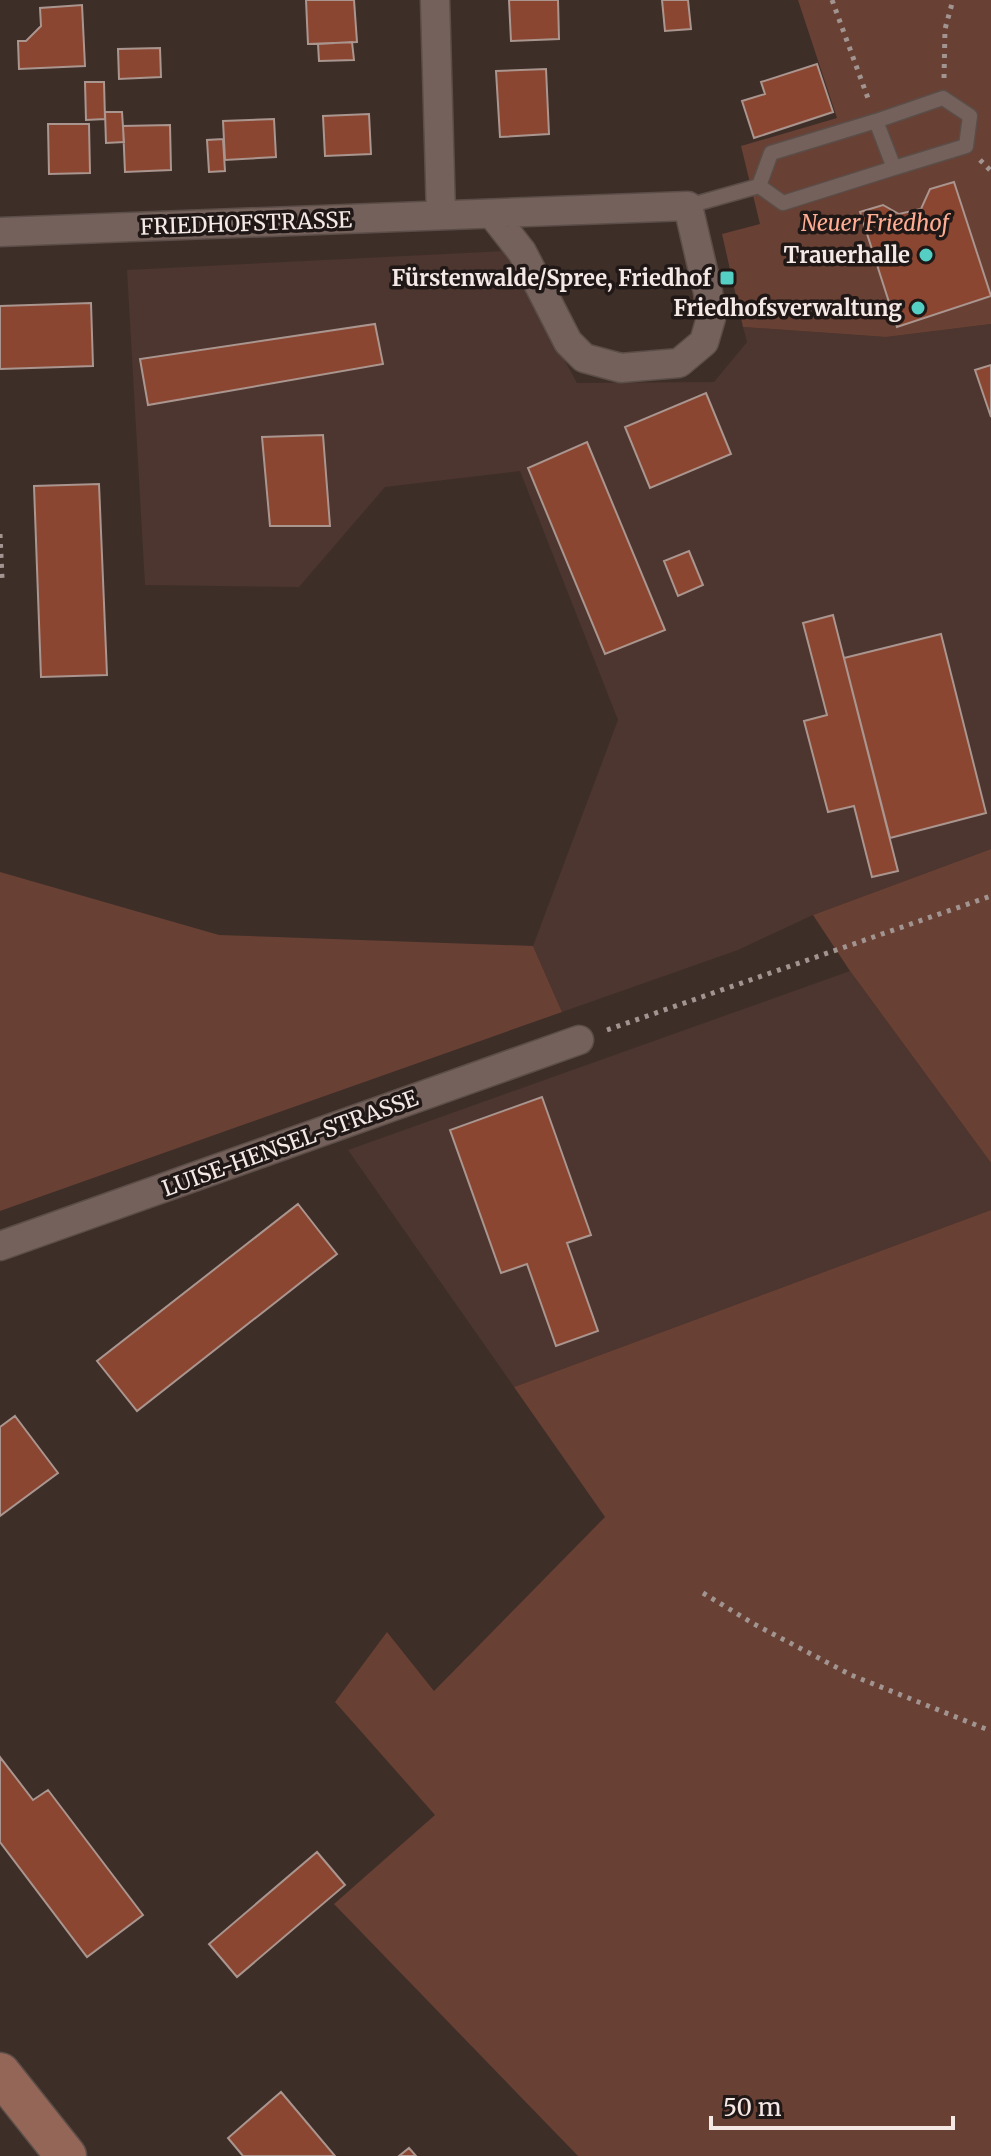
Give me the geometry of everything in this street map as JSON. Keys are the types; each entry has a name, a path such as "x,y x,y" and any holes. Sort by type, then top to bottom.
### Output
{"main road":[{"path":"0,2073 66,2156"}],"street":[{"path":"435,0 441,215"},
{"path":"493,215 522,252 568,342 584,358 621,368 679,363 704,342 711,318 708,292 688,206"},
{"name":"FRIEDHOFSTRASSE","path":"0,232 688,206"},
{"name":"LUISE-HENSEL-STRASSE","path":"0,1246 579,1040"}],"lane":[{"path":"943,98 970,116 966,146 783,203 759,186 771,153 943,98"},
{"path":"876,121 894,168"},
{"path":"688,206 759,186"}],"path":[{"path":"832,0 876,121"},
{"path":"943,98 945,29 953,0"},
{"path":"0,534 2,578"},
{"path":"579,1040 991,896"},
{"path":"703,1593 851,1675 991,1731"}],"shaded area":[{"path":"505,251 577,383 714,382 747,342 743,327 886,337 991,324 991,849 813,915 738,950 562,1012 533,946 618,720 520,471 385,487 299,587 145,585 127,270"},
{"path":"850,971 991,1163 991,1210 514,1387 348,1150"}],"green space":[{"name":"Neuer Friedhof","path":"798,0 991,0 991,324 886,337 743,327 722,234 760,224 741,146 837,118"},
{"path":"991,849 991,1163 850,971 813,915"},
{"path":"0,872 219,935 533,946 562,1012 0,1211"},
{"path":"991,1210 991,2156 578,2156 334,1904 435,1815 335,1702 387,1632 434,1691 605,1517 514,1387"}],"building":[{"path":"306,0 354,0 357,42 308,44"},
{"path":"509,0 558,0 559,39 511,41"},
{"path":"662,0 688,0 691,29 665,31"},
{"path":"82,5 85,66 19,69 18,41 26,41 41,26 40,8"},
{"path":"352,42 354,60 319,61 318,44"},
{"path":"160,48 161,77 119,79 118,49"},
{"path":"817,64 833,112 754,138 742,101 765,94 761,82"},
{"path":"546,69 549,134 500,137 496,71"},
{"path":"85,82 104,82 105,119 86,120"},
{"path":"105,112 122,112 124,142 106,143"},
{"path":"369,114 371,154 325,156 323,116"},
{"path":"274,119 276,157 225,160 223,121"},
{"path":"48,124 89,124 90,173 49,174"},
{"path":"170,125 171,170 125,172 123,126"},
{"path":"223,139 225,171 209,172 207,140"},
{"name":"Trauerhalle","path":"954,182 991,296 897,327 860,212 883,205 899,214 921,209 930,189"},
{"path":"91,303 93,366 0,369 0,306"},
{"path":"375,324 383,364 148,405 140,359"},
{"path":"991,365 991,417 975,370"},
{"path":"706,393 731,454 650,488 625,427"},
{"path":"323,435 330,526 270,526 262,437"},
{"path":"587,442 665,630 605,654 528,468"},
{"path":"99,484 107,675 41,677 34,486"},
{"path":"689,551 703,585 678,596 664,561"},
{"path":"833,615 898,871 872,877 854,806 828,812 804,721 827,715 803,623"},
{"path":"941,634 986,813 890,838 844,658"},
{"path":"542,1097 591,1235 567,1243 598,1331 556,1346 527,1264 501,1273 450,1130"},
{"path":"298,1204 337,1254 137,1411 97,1361"},
{"path":"15,1416 58,1473 0,1516 0,1427"},
{"path":"0,1757 33,1800 48,1790 143,1915 87,1957 0,1842"},
{"path":"317,1852 345,1885 237,1977 209,1944"},
{"path":"281,2092 335,2156 243,2156 228,2138"},
{"path":"409,2148 416,2156 399,2156"}],"place":[{"name":"Trauerhalle","path":"926,255"},
{"name":"Fürstenwalde/Spree, Friedhof","path":"727,278"},
{"name":"Friedhofsverwaltung","path":"918,308"}]}
